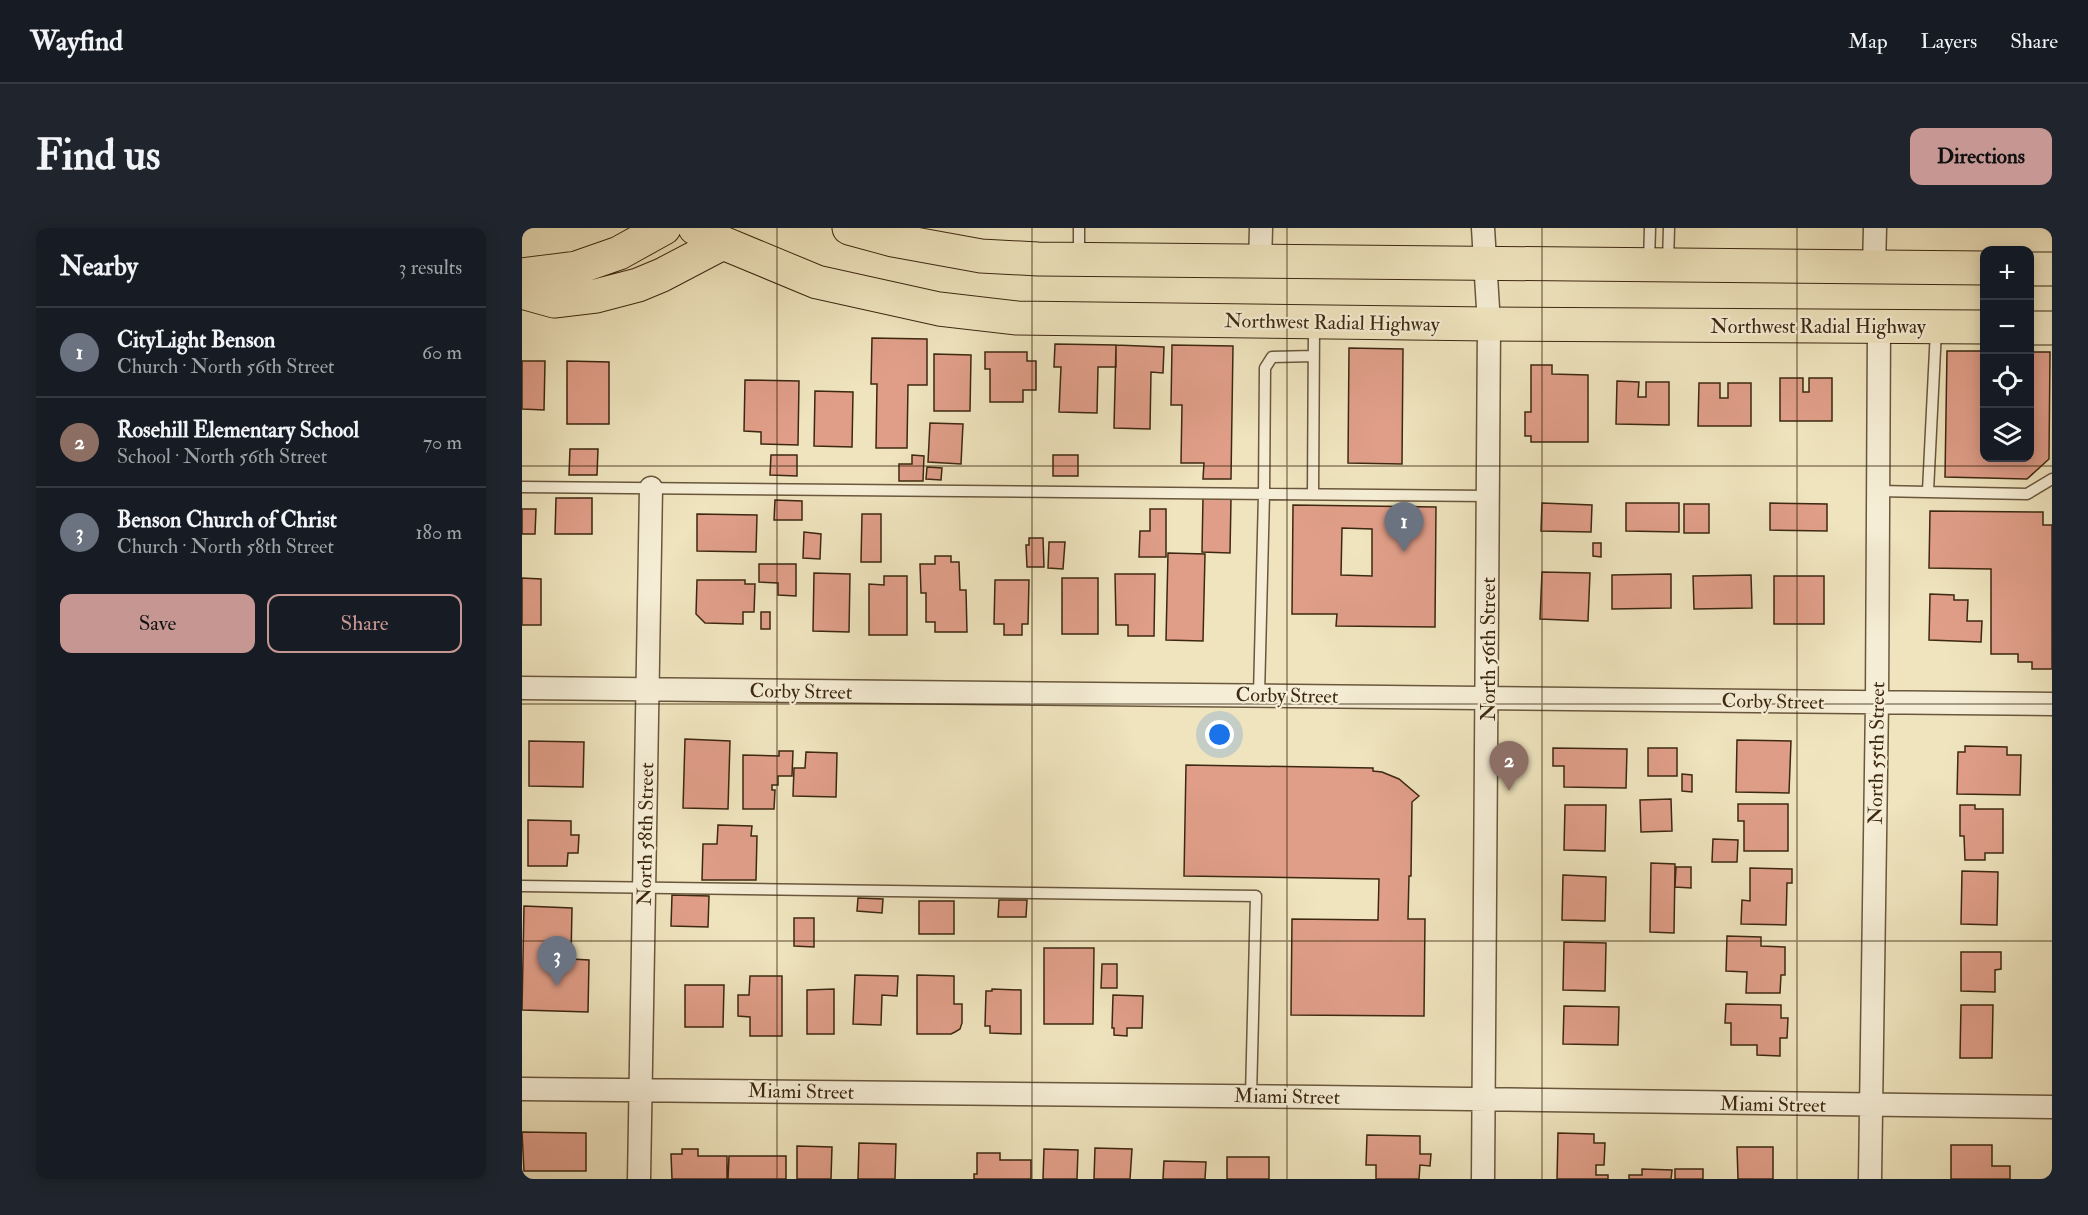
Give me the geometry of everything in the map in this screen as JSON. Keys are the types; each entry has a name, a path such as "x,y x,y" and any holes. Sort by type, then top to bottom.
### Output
{"main road":[{"path":"522,275 576,268 619,253 664,228"},
{"path":"849,228 893,240 981,256 1079,260 1980,268"},
{"path":"522,292 554,301 596,296 638,285 654,278 709,236"},
{"name":"Northwest Radial Highway","path":"709,236 817,282 939,309 1017,318 1980,327"},
{"path":"2034,269 2052,269"},
{"path":"2034,328 2052,328"}],"street":[{"path":"1260,263 1261,228"},
{"name":"North 56th Street","path":"1483,228 1489,324 1483,1179"},
{"path":"1874,267 1875,228"},
{"name":"North 55th Street","path":"1870,1179 1877,702 1879,327"},
{"name":"North 58th Street","path":"639,1179 651,488"},
{"name":"Corby Street","path":"522,688 2052,704"},
{"name":"Miami Street","path":"522,1089 2052,1107"}],"lane":[{"path":"1079,228 1079,260"},
{"path":"1650,228 1658,265"},
{"path":"1658,265 1669,228"},
{"path":"1312,494 1314,322"},
{"path":"1928,491 1937,327"},
{"path":"1259,695 1265,368 1272,357 1313,357"},
{"path":"1878,491 2027,494 2052,479"},
{"path":"522,487 1489,496"},
{"path":"522,886 1256,896 1251,1096"}],"building":[{"path":"872,338 927,339 927,385 908,385 907,448 876,448 877,384 871,384"},
{"path":"1055,344 1116,345 1116,367 1098,367 1097,413 1059,412 1061,367 1054,367"},
{"path":"1116,345 1164,347 1163,373 1151,372 1150,429 1114,428"},
{"path":"1172,345 1233,346 1231,479 1203,479 1204,463 1181,463 1182,405 1171,405"},
{"path":"1349,348 1403,349 1402,464 1348,463"},
{"path":"1947,351 1980,351 1980,462 2034,462 2034,352 2050,352 2049,459 2027,479 1945,477"},
{"path":"985,352 1027,352 1027,361 1036,361 1036,390 1023,390 1023,402 990,402 990,369 985,369"},
{"path":"934,354 971,355 970,411 934,411"},
{"path":"522,361 545,361 544,410 522,409"},
{"path":"567,361 609,362 609,424 567,424"},
{"path":"1531,365 1552,365 1552,374 1588,375 1588,442 1531,442 1531,436 1525,436 1525,412 1531,412"},
{"path":"1780,378 1803,378 1803,392 1809,392 1809,378 1832,378 1832,421 1780,421"},
{"path":"745,380 799,381 798,445 761,444 761,432 744,431"},
{"path":"1617,381 1639,382 1638,397 1646,397 1646,382 1669,382 1669,425 1616,424"},
{"path":"1699,383 1720,383 1720,398 1728,398 1728,383 1751,383 1751,426 1698,426"},
{"path":"815,391 853,392 852,447 814,446"},
{"path":"930,423 963,424 961,464 928,462"},
{"path":"570,449 598,449 597,475 569,475"},
{"path":"771,455 797,455 797,476 770,475"},
{"path":"912,455 924,456 923,481 899,481 899,464 912,464"},
{"path":"1053,455 1078,455 1078,476 1053,476"},
{"path":"927,467 942,468 941,480 926,479"},
{"path":"556,498 592,498 592,534 555,534"},
{"path":"1203,498 1231,499 1230,553 1202,552"},
{"path":"775,500 802,501 802,520 774,520"},
{"path":"1542,503 1592,505 1591,532 1541,531"},
{"path":"1626,503 1679,503 1679,532 1626,531"},
{"path":"1770,503 1827,504 1827,531 1770,530"},
{"path":"1684,504 1709,504 1709,533 1684,533"},
{"path":"1293,505 1436,507 1435,627 1336,626 1337,614 1292,614","holes":["1342,528 1372,529 1372,576 1341,575"]},
{"path":"522,509 536,509 535,534 522,534"},
{"path":"1150,509 1166,509 1166,557 1139,557 1140,531 1150,531"},
{"path":"1930,511 2043,512 2043,525 2052,525 2052,669 2032,669 2032,662 2018,662 2018,654 1991,654 1991,569 1929,568"},
{"path":"697,514 757,515 756,552 697,551"},
{"path":"862,514 881,514 881,562 861,562"},
{"path":"804,532 821,534 820,559 803,558"},
{"path":"1029,538 1043,538 1044,567 1027,567 1026,545 1029,545"},
{"path":"1049,542 1065,542 1063,569 1048,568"},
{"path":"1593,543 1601,543 1601,557 1593,556"},
{"path":"1168,553 1205,554 1203,641 1166,640"},
{"path":"935,556 951,556 951,562 959,562 960,590 966,590 967,632 935,632 935,622 926,622 926,593 921,593 920,564 935,564"},
{"path":"759,564 796,564 796,596 778,595 778,583 759,582"},
{"path":"1542,572 1590,573 1588,621 1540,619"},
{"path":"814,573 850,574 849,632 813,631"},
{"path":"1115,574 1155,574 1154,636 1128,636 1128,625 1116,625"},
{"path":"1671,574 1671,608 1612,609 1612,575"},
{"path":"1751,575 1752,608 1694,609 1693,576"},
{"path":"884,576 907,576 907,635 869,635 869,584 884,585"},
{"path":"1774,576 1824,576 1824,624 1774,624"},
{"path":"522,578 541,579 541,625 522,625"},
{"path":"1062,578 1098,578 1098,634 1062,634"},
{"path":"697,580 745,580 745,584 755,584 754,612 743,612 743,624 705,623 696,614"},
{"path":"995,580 1029,580 1028,624 1022,624 1022,635 1004,635 1004,624 994,624"},
{"path":"1930,594 1954,595 1954,600 1968,600 1967,621 1982,621 1981,642 1929,640"},
{"path":"761,612 770,612 770,629 761,629"},
{"path":"685,739 730,741 728,809 683,808"},
{"path":"1737,740 1791,741 1789,793 1736,792"},
{"path":"529,741 584,742 583,787 529,786"},
{"path":"1965,746 2007,747 2007,755 2021,755 2020,795 1957,794 1958,752 1965,752"},
{"path":"1553,748 1627,749 1626,788 1564,787 1564,766 1553,766"},
{"path":"1648,748 1677,748 1677,776 1648,776"},
{"path":"779,751 793,751 792,776 778,776 778,785 772,785 772,790 775,790 774,809 743,809 743,755 779,756"},
{"path":"806,752 837,753 836,797 793,796 794,768 805,768"},
{"path":"1186,765 1373,768 1373,771 1399,779 1419,796 1412,802 1408,919 1425,919 1424,1016 1291,1015 1292,919 1378,920 1379,879 1184,876"},
{"path":"1682,774 1692,775 1692,792 1682,791"},
{"path":"1671,799 1672,831 1641,832 1640,800"},
{"path":"1738,804 1788,804 1788,851 1744,851 1744,821 1738,821"},
{"path":"1565,805 1606,805 1605,851 1564,850"},
{"path":"1960,805 1975,805 1975,809 2003,809 2003,853 1985,853 1985,860 1965,860 1964,836 1960,836"},
{"path":"528,820 571,821 571,835 579,835 578,853 568,853 567,866 528,866"},
{"path":"718,825 752,826 751,836 757,836 756,880 702,880 703,844 717,844"},
{"path":"1713,839 1738,840 1737,862 1712,862"},
{"path":"1651,863 1675,864 1674,933 1650,932"},
{"path":"1676,867 1691,867 1691,888 1675,887"},
{"path":"1750,868 1792,869 1792,883 1787,883 1786,925 1741,924 1742,900 1750,901"},
{"path":"1962,871 1998,872 1997,925 1961,924"},
{"path":"1563,875 1606,877 1605,921 1562,920"},
{"path":"672,895 709,896 708,927 671,926"},
{"path":"858,898 883,899 882,913 857,911"},
{"path":"999,900 1027,900 1026,917 998,917"},
{"path":"919,901 954,901 954,934 919,934"},
{"path":"524,906 572,908 571,959 589,960 588,1012 522,1010"},
{"path":"794,918 814,918 814,947 794,946"},
{"path":"1727,936 1761,937 1761,946 1785,947 1785,975 1781,975 1780,993 1746,993 1747,972 1726,971"},
{"path":"1564,942 1606,943 1605,991 1563,990"},
{"path":"1044,948 1094,948 1093,1024 1044,1024"},
{"path":"1961,952 2001,952 2001,969 1995,970 1995,992 1961,991"},
{"path":"1102,964 1117,964 1117,988 1101,988"},
{"path":"855,975 898,976 897,996 882,995 881,1025 853,1024"},
{"path":"917,975 954,976 954,1004 962,1004 960,1029 951,1034 917,1034"},
{"path":"750,976 782,976 782,1036 750,1036 750,1017 738,1016 738,995 749,995"},
{"path":"685,985 724,985 723,1027 685,1027"},
{"path":"834,989 834,1034 807,1034 807,990"},
{"path":"992,989 1021,990 1021,1034 990,1033 990,1026 985,1026 986,991 992,991"},
{"path":"1113,995 1143,996 1142,1028 1127,1028 1127,1036 1114,1035 1114,1028 1112,1028"},
{"path":"1726,1004 1781,1005 1781,1018 1788,1018 1787,1038 1780,1038 1780,1056 1757,1055 1757,1045 1731,1045 1731,1023 1725,1023"},
{"path":"1961,1005 1993,1005 1992,1058 1960,1058"},
{"path":"1564,1006 1619,1007 1618,1045 1563,1044"},
{"path":"522,1132 586,1133 586,1171 524,1171"},
{"path":"1558,1133 1594,1134 1594,1143 1605,1143 1604,1165 1596,1165 1596,1175 1608,1175 1608,1179 1557,1179"},
{"path":"1367,1135 1420,1136 1420,1154 1431,1154 1430,1166 1420,1165 1419,1179 1376,1179 1376,1165 1366,1165"},
{"path":"859,1143 896,1144 895,1179 858,1179"},
{"path":"1951,1145 1992,1145 1992,1166 2010,1166 2010,1179 1951,1179"},
{"path":"797,1146 832,1147 831,1179 797,1179"},
{"path":"1737,1147 1773,1147 1773,1179 1738,1179"},
{"path":"1095,1148 1132,1149 1130,1179 1094,1179"},
{"path":"682,1149 698,1149 698,1156 727,1156 727,1179 672,1179 671,1154 682,1154"},
{"path":"1044,1149 1078,1150 1077,1179 1043,1179"},
{"path":"977,1153 1000,1153 1000,1160 1031,1160 1031,1179 974,1179 974,1174 977,1174"},
{"path":"729,1156 786,1156 786,1179 728,1179"},
{"path":"1227,1157 1269,1157 1269,1179 1227,1179"},
{"path":"1164,1161 1206,1162 1205,1179 1163,1179"},
{"path":"1642,1169 1672,1170 1671,1179 1629,1179 1629,1175 1642,1175"},
{"path":"1675,1169 1703,1169 1703,1179 1675,1179"}],"place":[{"name":"CityLight Benson","path":"1404,552"},
{"name":"Rosehill Elementary School","path":"1509,791"},
{"name":"Benson Church of Christ","path":"557,986"}]}
